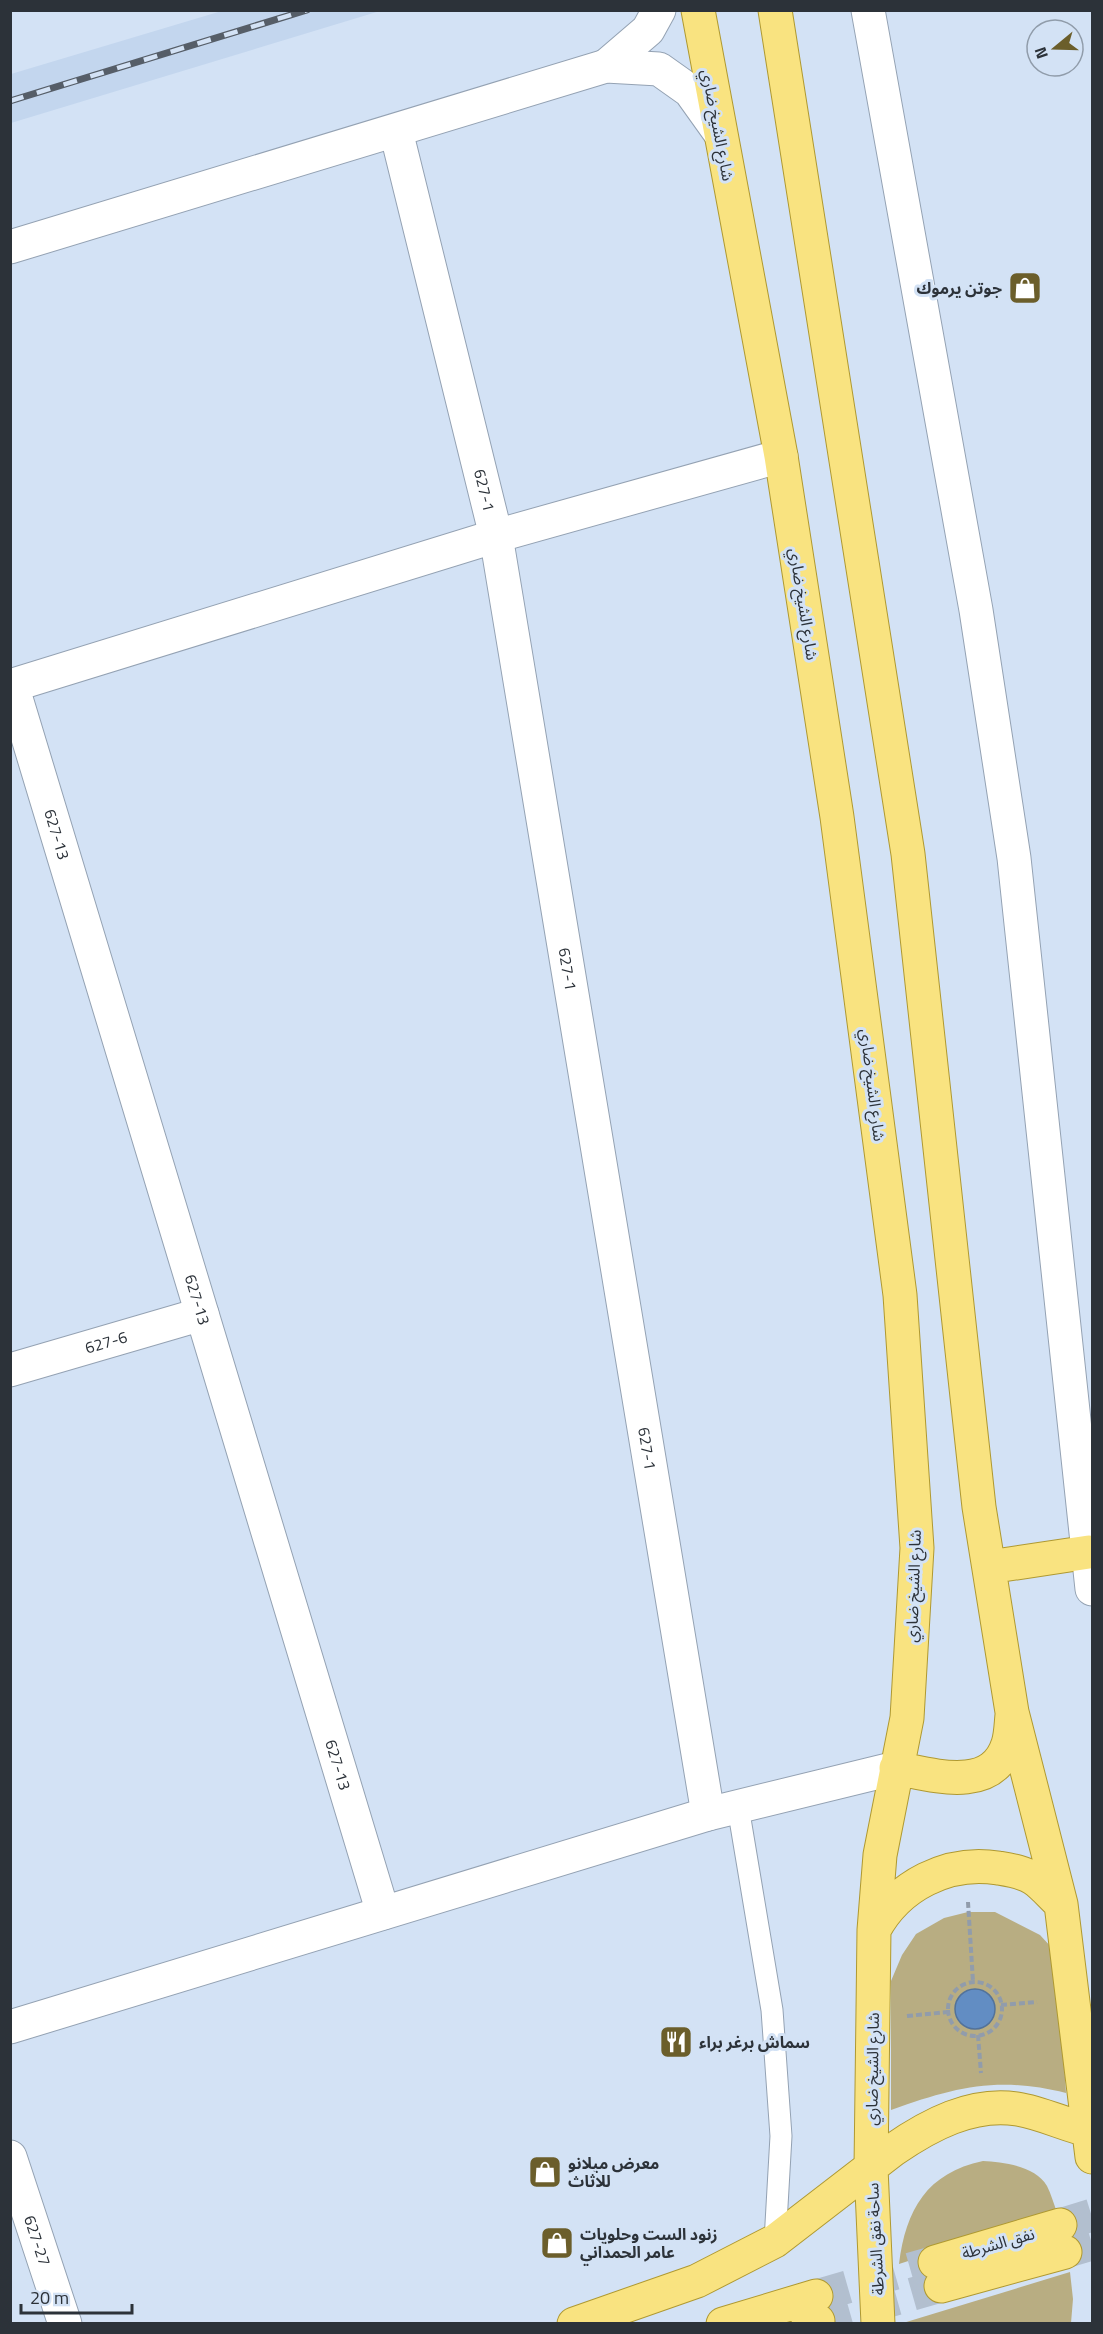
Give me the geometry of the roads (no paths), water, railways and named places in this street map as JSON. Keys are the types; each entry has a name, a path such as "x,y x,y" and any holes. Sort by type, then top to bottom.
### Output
{"main road":[{"name":"شارع الشيخ ضاري","path":"698,10 781,456 837,817 900,1295 917,1548 907,1718 880,1855 874,1930 871,2168"},
{"path":"776,11 908,854 978,1495 1012,1712 1061,1904 1092,2140"},
{"path":"989,1567 1089,1552"},
{"path":"896,1768 949,1778 974,1777 986,1772 996,1764 1006,1748 1012,1712"},
{"path":"874,1930 898,1898 912,1887 949,1870 967,1867 985,1866 1014,1871 1033,1878 1061,1904"},
{"name":"ساحة نفق الشرطة","path":"878,2324 871,2168 912,2137 972,2110 1018,2109 1092,2140"},
{"path":"574,2324 697,2281 775,2241 871,2168"},
{"name":"نفق الشرطة","path":"938,2274 1062,2238"},
{"path":"723,2324 814,2314"}],"street":[{"path":"606,66 648,30 659,10"},
{"path":"868,10 976,610 1014,858 1092,1589"},
{"path":"10,248 606,66 659,69 690,91 720,133"},
{"name":"627-1","path":"396,131 496,536 723,1810"},
{"path":"11,686 496,536 781,456"},
{"name":"627-13","path":"11,686 383,1913"},
{"name":"627-6","path":"10,1370 202,1314"},
{"path":"10,2027 723,1810 896,1768"},
{"path":"1084,2079 1092,2048"},
{"name":"627-27","path":"10,2157 65,2324"}],"lane":[{"path":"723,1810 772,2010 781,2136 775,2241"}],"water":[{"path":"975,1989 989,1995 995,2009 989,2023 975,2029 961,2023 955,2009 961,1995"}],"tunnel":[{"path":"1060,2225 1092,2215"},
{"path":"1065,2252 1092,2244"},
{"path":"816,2296 935,2262"},
{"path":"818,2321 941,2286"}],"railway":[{"path":"10,101 307,10"}],"place":[{"name":"جوتن يرموك","path":"1025,288"},
{"name":"سماش برغر براء","path":"676,2042"},
{"name":"معرض ميلانو للاثاث","path":"545,2172"},
{"name":"زنود الست وحلويات عامر الحمداني","path":"557,2243"}]}
